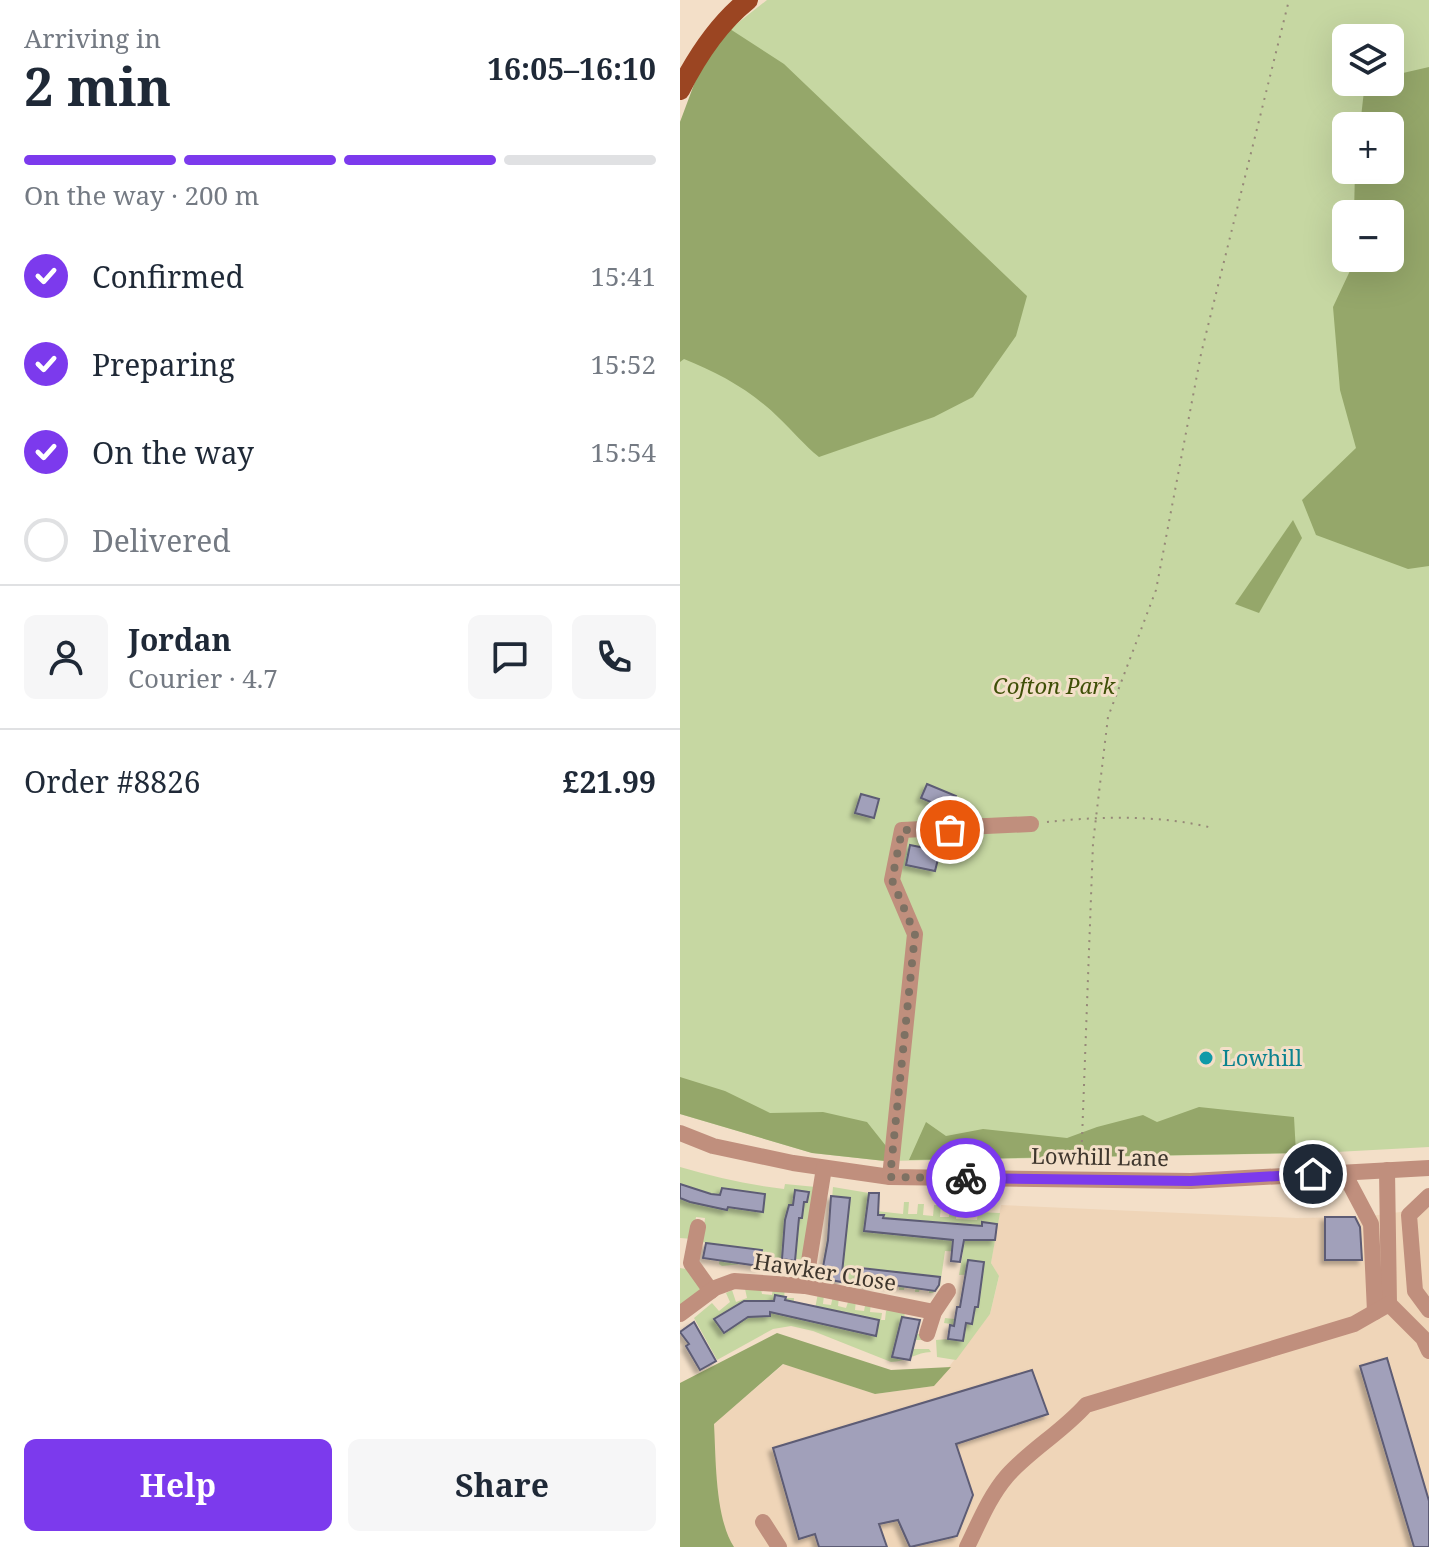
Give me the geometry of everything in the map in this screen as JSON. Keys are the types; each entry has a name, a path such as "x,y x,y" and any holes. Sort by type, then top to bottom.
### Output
{"main road":[{"path":"680,90 719,28 748,0"}],"street":[{"path":"890,1177 915,934 892,880 902,830 1031,824"},
{"name":"Lowhill Lane","path":"680,1133 713,1146 824,1168 890,1177 1191,1181 1429,1168"},
{"path":"805,1286 824,1168"},
{"path":"1382,1308 1387,1170"},
{"path":"1344,1173 1371,1224 1382,1308 1423,1338 1429,1351"},
{"path":"1429,1196 1409,1215 1415,1291 1429,1310"},
{"path":"698,1227 691,1263 711,1291"},
{"name":"Hawker Close","path":"680,1314 711,1291 734,1281 805,1286 934,1312"},
{"path":"927,1334 934,1312 948,1291"},
{"path":"967,1547 992,1496 1008,1475 1071,1422 1086,1405 1354,1324 1382,1308"},
{"path":"763,1522 779,1547"}],"path":[{"path":"1081,1179 1095,820 1108,717 1156,590 1201,354 1289,0"},
{"path":"1031,824 1095,820 1189,822 1213,828"}],"shaded area":[{"path":"1001,1205 1296,1218 1364,1217 1429,1208 1429,1547 680,1547 680,1452 784,1364 875,1394 934,1386 990,1314 999,1277 991,1263"}],"green space":[{"name":"Cofton Park","path":"767,0 1429,0 1429,1147 1317,1153 885,1161 812,1153 680,1114 680,122 720,37"},
{"path":"730,29 784,64 1027,296 1016,336 973,397 934,417 819,457 769,408 746,391 697,364 684,359 680,362 680,122 696,79 720,37"},
{"path":"1429,67 1429,566 1408,569 1316,535 1302,500 1356,448 1340,390 1333,307 1349,272 1404,272 1404,200 1354,200 1355,184 1404,184 1404,112 1362,112 1363,96 1404,96 1404,73"},
{"path":"1293,520 1302,538 1259,613 1235,604"},
{"path":"680,1077 725,1091 770,1113 823,1112 867,1122 886,1146 885,1161 812,1153 680,1114"},
{"path":"1199,1107 1294,1117 1296,1153 909,1160 926,1122 946,1136 983,1129 1067,1138 1143,1115 1157,1122"},
{"path":"680,1167 784,1189 785,1184 816,1187 805,1260 788,1258 786,1269 742,1264 722,1266 719,1264 721,1245 702,1242 705,1218 696,1217 693,1239 680,1238"},
{"path":"833,1187 869,1193 869,1203 876,1211 903,1214 904,1202 909,1202 908,1214 917,1214 918,1204 924,1204 923,1215 933,1216 934,1205 941,1205 940,1217 949,1217 950,1206 957,1207 956,1219 977,1220 978,1212 1000,1213 991,1263 999,1276 990,1314 956,1360 937,1357 936,1340 948,1339 951,1324 944,1323 945,1318 973,1321 981,1274 959,1275 963,1252 945,1251 940,1286 933,1293 929,1293 929,1287 920,1287 919,1292 915,1292 916,1282 905,1283 904,1290 899,1290 900,1281 890,1281 888,1287 881,1287 884,1271 858,1266 856,1283 825,1277 821,1274"},
{"path":"680,1268 686,1269 702,1288 680,1306"},
{"path":"744,1284 760,1284 762,1294 772,1295 773,1287 785,1288 784,1298 794,1298 793,1312 814,1314 818,1293 824,1295 823,1304 831,1305 833,1296 839,1297 838,1306 846,1308 849,1299 856,1300 855,1310 864,1311 866,1301 871,1302 870,1312 882,1313 881,1320 885,1320 889,1308 905,1310 903,1332 926,1335 925,1340 914,1340 914,1349 929,1349 931,1352 891,1362 813,1331 791,1326 773,1329 717,1360 694,1318 712,1303 719,1311 730,1302 726,1293 732,1290 736,1302 747,1298"},
{"path":"777,1333 891,1370 951,1367 934,1386 875,1394 783,1364 714,1424 720,1505 734,1547 680,1547 680,1383"}],"building":[{"path":"927,784 956,796 950,810 921,798"},
{"path":"861,794 879,799 874,818 855,813"},
{"path":"910,845 940,851 935,871 906,865"},
{"path":"680,1184 711,1194 720,1195 722,1188 765,1194 763,1212 728,1207 727,1210 690,1202 680,1198"},
{"path":"795,1190 809,1192 802,1218 799,1218 795,1261 782,1259 785,1220 789,1205 793,1205"},
{"path":"869,1193 879,1193 878,1215 884,1215 883,1218 982,1226 982,1222 997,1224 995,1240 964,1240 960,1262 951,1261 953,1240 864,1231"},
{"path":"831,1196 850,1198 841,1282 821,1278"},
{"path":"1325,1217 1355,1217 1360,1227 1362,1260 1325,1260"},
{"path":"706,1243 762,1250 759,1266 703,1258"},
{"path":"968,1260 984,1262 978,1307 975,1307 972,1324 966,1323 963,1341 948,1339 950,1325 954,1326 957,1307 960,1307"},
{"path":"861,1268 940,1277 939,1285 935,1291 872,1282 871,1286 859,1284"},
{"path":"775,1295 786,1297 785,1300 879,1320 876,1336 770,1312 770,1316 748,1317 724,1333 714,1319 744,1301 774,1301"},
{"path":"902,1317 920,1320 910,1360 892,1357"},
{"path":"694,1322 716,1361 700,1370 680,1332"},
{"path":"1387,1358 1429,1501 1429,1547 1414,1547 1360,1366"},
{"path":"1032,1370 1048,1414 956,1444 973,1495 957,1536 910,1547 898,1520 879,1524 887,1547 819,1547 815,1534 799,1539 773,1448"}],"way so far":[{"path":"950,830 902,830 896,856 892,880 915,934 890,1177 966,1178"}],"place":[{"name":"Lowhill","path":"1206,1058"}],"route":[{"path":"966,1178 1191,1181 1313,1174"}]}
